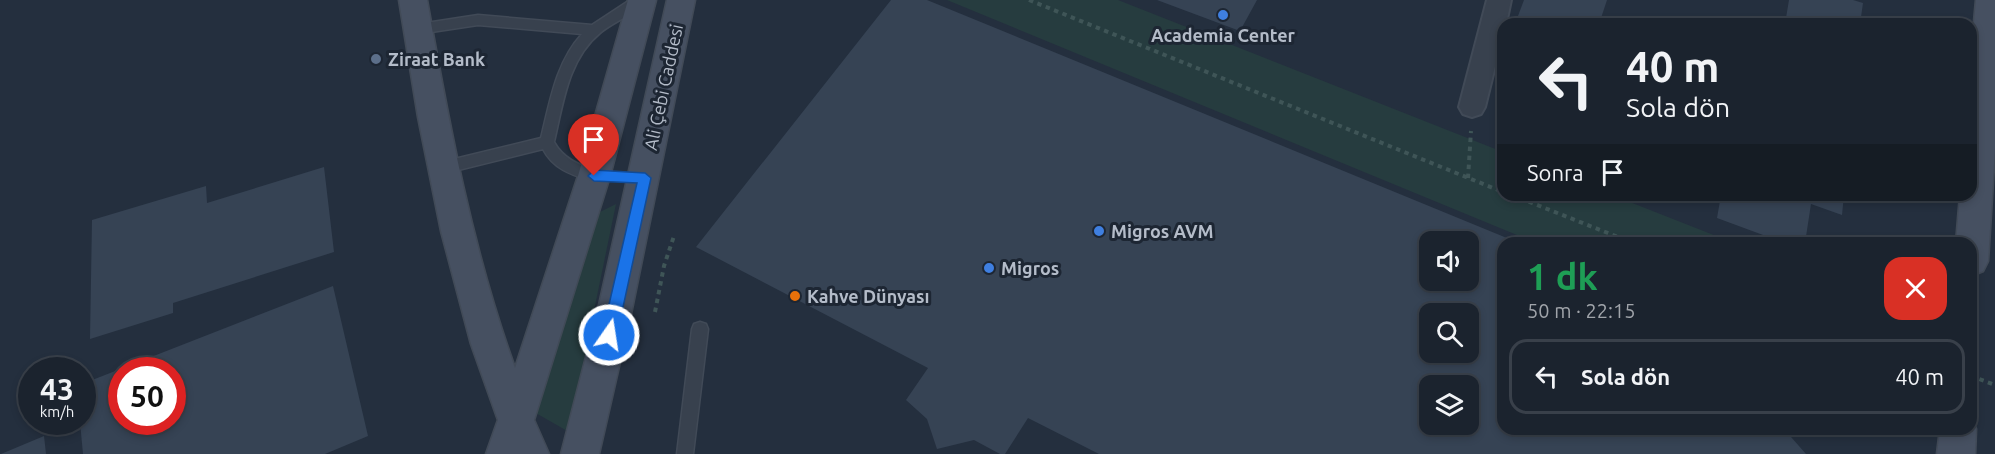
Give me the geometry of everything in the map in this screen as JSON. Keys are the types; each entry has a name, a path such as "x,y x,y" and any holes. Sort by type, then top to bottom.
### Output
{"main road":[{"path":"510,438 594,176 640,0"},
{"name":"Ali Çebi Caddesi","path":"580,454 645,178 681,0"},
{"path":"1977,179 1990,0"},
{"path":"415,14 442,168 510,438 530,454"},
{"path":"594,176 645,178"},
{"path":"1973,237 1975,201"},
{"path":"1956,454 1958,435"}],"street":[{"path":"1472,107 1499,0"}],"lane":[{"path":"594,176 565,166 552,154 547,142 568,66 580,45 594,30 640,0"},
{"path":"415,14 594,30"},
{"path":"442,168 547,142"},
{"path":"686,454 700,329"}],"path":[{"path":"1029,0 1497,190"},
{"path":"1468,178 1472,107"},
{"path":"1527,201 1618,237"},
{"path":"655,312 664,266 674,236"},
{"path":"1977,378 1995,385"}],"green space":[{"path":"947,0 1118,0 1497,150 1497,201 1627,201 1719,237 1521,237"},
{"path":"616,204 569,432 534,412 594,215"}],"building":[{"name":"Migros AVM","path":"891,0 927,0 1504,237 1497,237 1497,435 1789,435 1806,454 1099,454 1028,418 1005,454 1000,454 974,440 937,449 927,419 906,400 928,368 696,247"},
{"name":"Academia Center","path":"1157,0 1257,0 1240,31"},
{"path":"1524,0 1607,0 1601,18 1517,18"},
{"path":"1789,0 1853,0 1863,3 1861,18 1786,18"},
{"path":"324,167 334,252 173,303 173,313 90,339 92,220 206,186 207,203"},
{"path":"1720,201 1843,201 1842,215 1811,204 1806,237 1769,237 1717,218"},
{"path":"333,286 368,436 325,454 83,454 81,435 96,435 96,379 108,374 108,435 186,435 186,357 151,357"},
{"path":"44,436 46,454 1,454"}],"place":[{"name":"Academia Center","path":"1223,15"},
{"name":"Ziraat Bank","path":"376,59"},
{"name":"Migros AVM","path":"1099,231"},
{"name":"Migros","path":"989,268"},
{"name":"Kahve Dünyası","path":"795,296"}],"route":[{"path":"594,176 645,178 609,335"}]}
